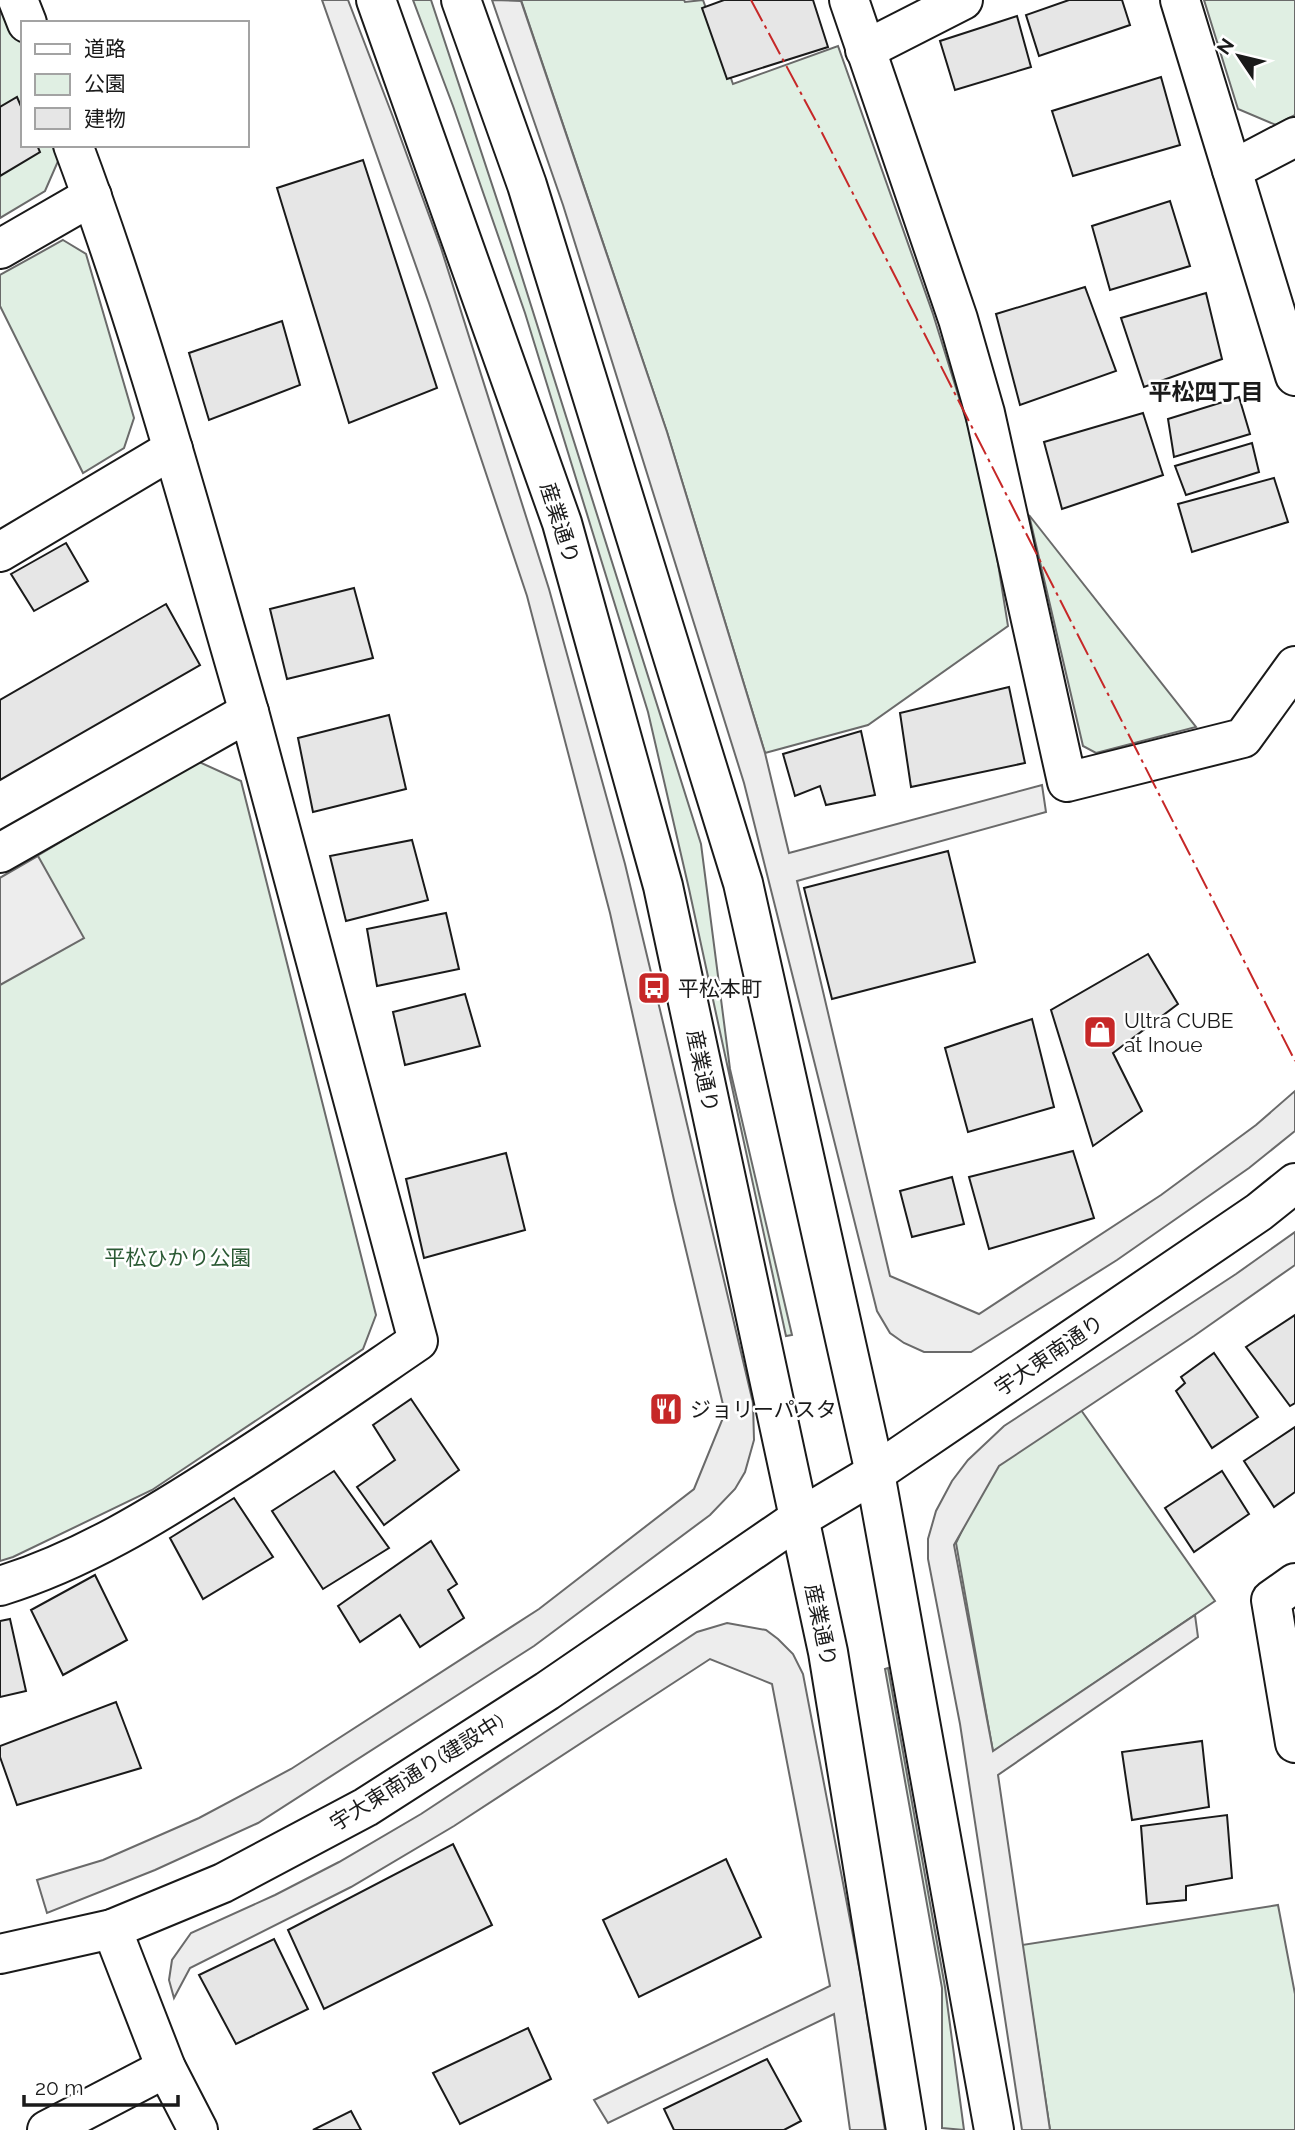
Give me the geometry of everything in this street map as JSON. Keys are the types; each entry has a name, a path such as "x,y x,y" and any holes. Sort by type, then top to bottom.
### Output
{"street":[{"path":"18,0 26,21"},
{"name":"産業通り","path":"376,0 562,523 663,886 828,1652 906,2130"},
{"path":"461,0 527,185 741,877 875,1473 994,2130"},
{"path":"849,0 958,319 985,413 1067,782 1243,738 1295,666"},
{"path":"865,50 963,0"},
{"path":"1180,0 1295,376"},
{"path":"1232,170 1295,137"},
{"path":"0,1586 95,1548 160,1513 418,1341 250,712 173,450 74,147"},
{"path":"0,249 92,196"},
{"path":"0,552 173,450"},
{"path":"0,853 250,712"},
{"name":"宇大東南通り","path":"798,1519 875,1473 1259,1212 1295,1184"},
{"name":"宇大東南通り(建設中)","path":"0,1954 112,1928 223,1884 366,1807 547,1691 798,1519"},
{"path":"1295,1583 1271,1600 1295,1743"},
{"path":"112,1928 166,2068 198,2130"},
{"path":"47,2130 166,2068"}],"green space":[{"path":"0,0 13,19 21,41 21,147 56,147 59,159 45,191 0,218"},
{"path":"413,0 431,0 511,242 701,844 730,1069 792,1335 786,1336 648,712 525,313"},
{"path":"521,0 703,0 733,84 838,46 933,314 970,433 992,526 1008,626 868,725 765,753 667,432"},
{"path":"1204,0 1295,0 1295,115 1276,125 1238,109"},
{"path":"63,240 86,254 134,418 124,448 83,473 0,306 0,275"},
{"path":"1029,515 1196,727 1096,753 1083,746"},
{"name":"平松ひかり公園","path":"197,761 241,781 376,1315 363,1349 152,1490 0,1561 0,878"},
{"path":"1081,1410 1215,1601 993,1752 956,1543 992,1468"},
{"path":"888,1668 945,1987 964,2130 942,2128 942,1988 885,1669"},
{"path":"1278,1905 1295,1994 1295,2130 1050,2130 1022,1945"}],"shaded area":[{"path":"322,0 348,0 441,248 549,589 625,864 753,1403 754,1440 745,1472 735,1489 710,1515 534,1646 258,1823 155,1870 47,1913 37,1880 103,1860 199,1818 291,1769 539,1609 694,1489 725,1413 610,913 527,596 429,303"},
{"path":"492,0 521,1 667,432 765,753 789,853 1042,785 1046,812 797,881 890,1276 979,1314 1161,1195 1256,1125 1295,1091 1295,1131 1249,1168 1117,1260 971,1352 924,1352 890,1333 877,1311 744,783 563,205"},
{"path":"38,856 84,938 0,985 0,878"},
{"path":"1295,1232 1295,1265 999,1466 954,1545 993,1751 1195,1615 1198,1637 998,1775 1050,2130 1022,2130 960,1724 928,1559 928,1539 936,1511 952,1481 968,1460 1004,1426 1236,1274"},
{"path":"727,1623 766,1630 793,1654 803,1674 861,1977 885,2130 850,2130 834,2014 608,2123 594,2100 830,1986 772,1684 710,1659 454,1826 351,1887 190,1968 174,1998 169,1980 172,1960 191,1933 339,1862 421,1814 697,1632"}],"building":[{"path":"724,0 813,0 828,47 727,79 702,8"},
{"path":"1069,0 1122,0 1130,25 1039,56 1026,15"},
{"path":"1017,16 1031,67 955,90 940,41"},
{"path":"1161,77 1180,145 1073,176 1052,111"},
{"path":"17,97 21,106 21,147 38,147 40,152 0,176 0,107"},
{"path":"363,160 437,388 349,423 277,188"},
{"path":"1170,201 1190,266 1110,290 1092,226"},
{"path":"1085,287 1116,371 1020,405 996,314"},
{"path":"1206,293 1222,359 1144,387 1121,318"},
{"path":"282,321 300,385 209,420 189,353"},
{"path":"1239,397 1250,434 1174,457 1168,419"},
{"path":"1143,413 1163,475 1062,509 1044,442"},
{"path":"1252,443 1259,472 1186,495 1175,466"},
{"path":"1274,478 1288,522 1192,552 1178,504"},
{"path":"66,543 88,581 34,611 11,574"},
{"path":"354,588 373,658 287,679 270,609"},
{"path":"166,604 200,665 0,780 0,700"},
{"path":"1009,687 1025,763 911,787 900,713"},
{"path":"389,715 406,789 313,812 298,738"},
{"path":"861,731 875,795 826,805 820,786 795,796 783,754"},
{"path":"412,840 428,900 346,921 330,856"},
{"path":"948,851 975,962 832,999 804,888"},
{"path":"446,913 459,969 377,986 367,929"},
{"name":"Ultra CUBE at Inoue","path":"1148,954 1178,1004 1113,1053 1142,1111 1093,1146 1051,1010"},
{"path":"465,994 480,1046 405,1065 393,1012"},
{"path":"1032,1019 1054,1107 968,1132 945,1048"},
{"path":"1073,1151 1094,1218 989,1249 969,1177"},
{"path":"506,1153 525,1230 424,1258 406,1179"},
{"path":"952,1177 964,1224 912,1237 900,1191"},
{"path":"1295,1315 1295,1403 1290,1406 1246,1347"},
{"path":"1214,1353 1258,1417 1212,1448 1176,1391 1185,1383 1181,1377"},
{"path":"411,1399 459,1470 384,1525 357,1487 395,1460 373,1425"},
{"path":"1295,1427 1295,1492 1274,1507 1244,1461"},
{"path":"334,1471 389,1548 323,1589 272,1511"},
{"path":"1222,1471 1249,1514 1194,1552 1165,1508"},
{"path":"234,1498 273,1557 203,1599 170,1538"},
{"path":"431,1541 457,1584 448,1590 464,1618 420,1647 400,1615 360,1642 338,1606"},
{"path":"95,1575 127,1640 63,1675 31,1610"},
{"path":"10,1619 26,1691 0,1697 0,1621"},
{"path":"116,1702 141,1768 17,1805 0,1757 0,1746"},
{"path":"1202,1741 1209,1807 1132,1820 1122,1752"},
{"path":"1227,1815 1232,1878 1186,1886 1186,1900 1147,1904 1141,1826"},
{"path":"453,1844 492,1925 324,2009 288,1930"},
{"path":"726,1859 761,1937 639,1997 603,1920"},
{"path":"274,1939 308,2009 236,2044 199,1975"},
{"path":"528,2028 551,2079 460,2124 433,2073"},
{"path":"767,2059 801,2121 784,2130 674,2130 664,2109"},
{"path":"351,2111 361,2130 313,2130"}],"power":[{"path":"751,0 818,125 1295,1061"}],"place":[{"name":"平松本町","path":"654,988"},
{"name":"Ultra CUBE at Inoue","path":"1100,1032"},
{"name":"ジョリーパスタ","path":"666,1409"}],"district":[{"name":"平松四丁目","path":"1206,391"}]}
